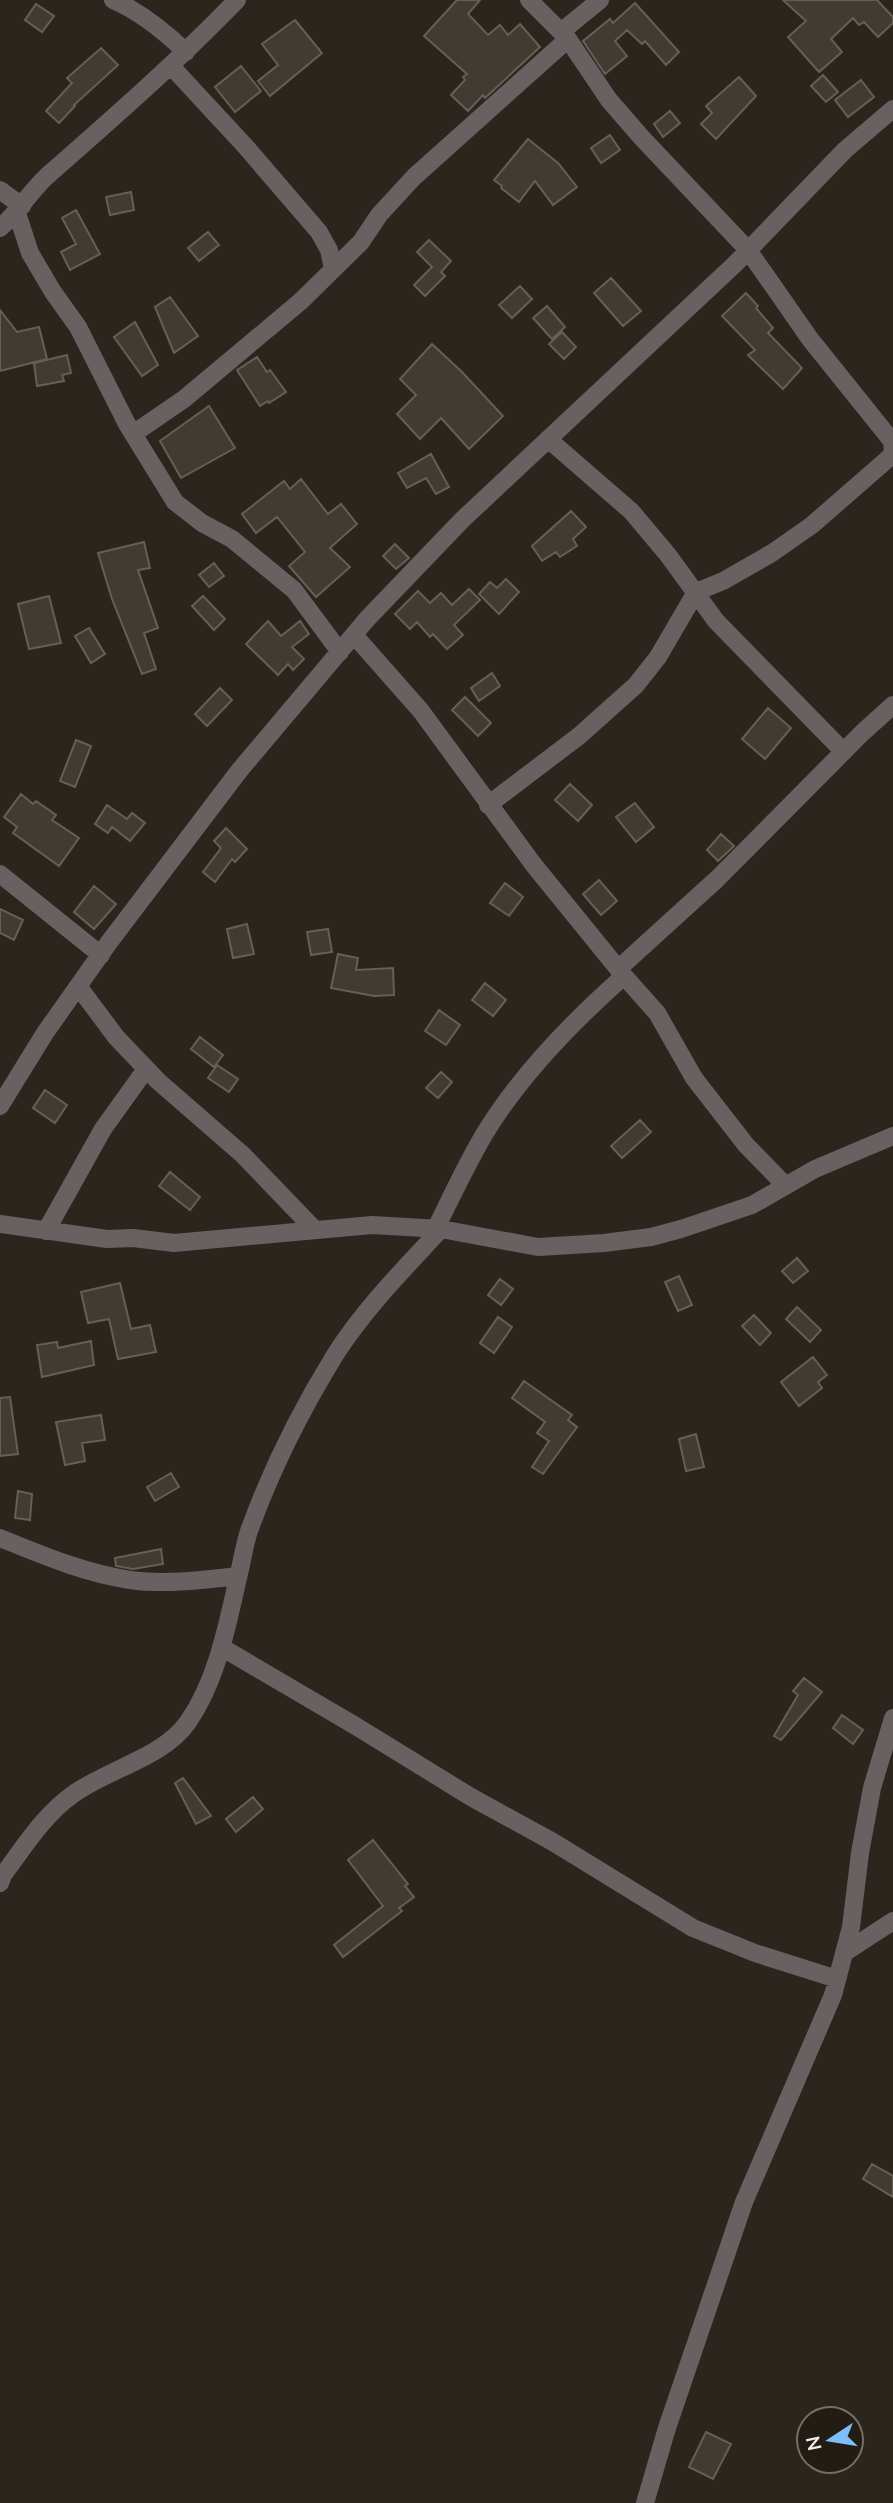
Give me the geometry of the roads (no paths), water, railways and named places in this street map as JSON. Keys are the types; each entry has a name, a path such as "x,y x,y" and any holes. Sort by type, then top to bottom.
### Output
{"street":[{"path":"113,0 126,5 158,26 186,52"},
{"path":"0,228 45,178 172,66 237,0"},
{"path":"488,805 579,736 636,685 659,657 696,592 723,581 772,553 812,525 879,468 893,451 892,441 810,339 748,250 609,100 565,35 529,0"},
{"path":"132,433 184,400 301,301 361,242 379,215 414,177 600,0"},
{"path":"172,66 319,232 329,250 333,270"},
{"path":"0,1106 78,986 239,771 354,635 462,520 748,250 845,150 893,109"},
{"path":"0,190 19,210 30,253 78,327 132,433 175,502 202,523 232,539 294,590 340,652"},
{"path":"548,439 631,511 716,621 843,751"},
{"path":"354,635 421,711 488,805 657,1013 704,1090 746,1145 785,1185"},
{"path":"0,1883 23,1848 57,1808 114,1770 157,1751 187,1724 209,1683 248,1534 284,1447 336,1354 386,1288 438,1228 465,1167 487,1130 530,1072 568,1027 621,972 843,751 893,705"},
{"path":"0,874 101,955"},
{"path":"78,986 116,1037 146,1069 243,1155 315,1230"},
{"path":"46,1231 103,1129 146,1069"},
{"path":"0,1224 107,1239 133,1238 174,1243 372,1225 438,1228 538,1247 604,1243 651,1237 752,1205 846,1154 893,1136"},
{"path":"0,1538 78,1569 130,1580 168,1582 238,1576"},
{"path":"220,1647 471,1797 553,1842 625,1889 693,1928 755,1953 837,1979"},
{"path":"645,2503 667,2428 744,2202 815,2039 837,1979 851,1927 860,1853 872,1788 893,1718"},
{"path":"844,1954 893,1921"}]}
